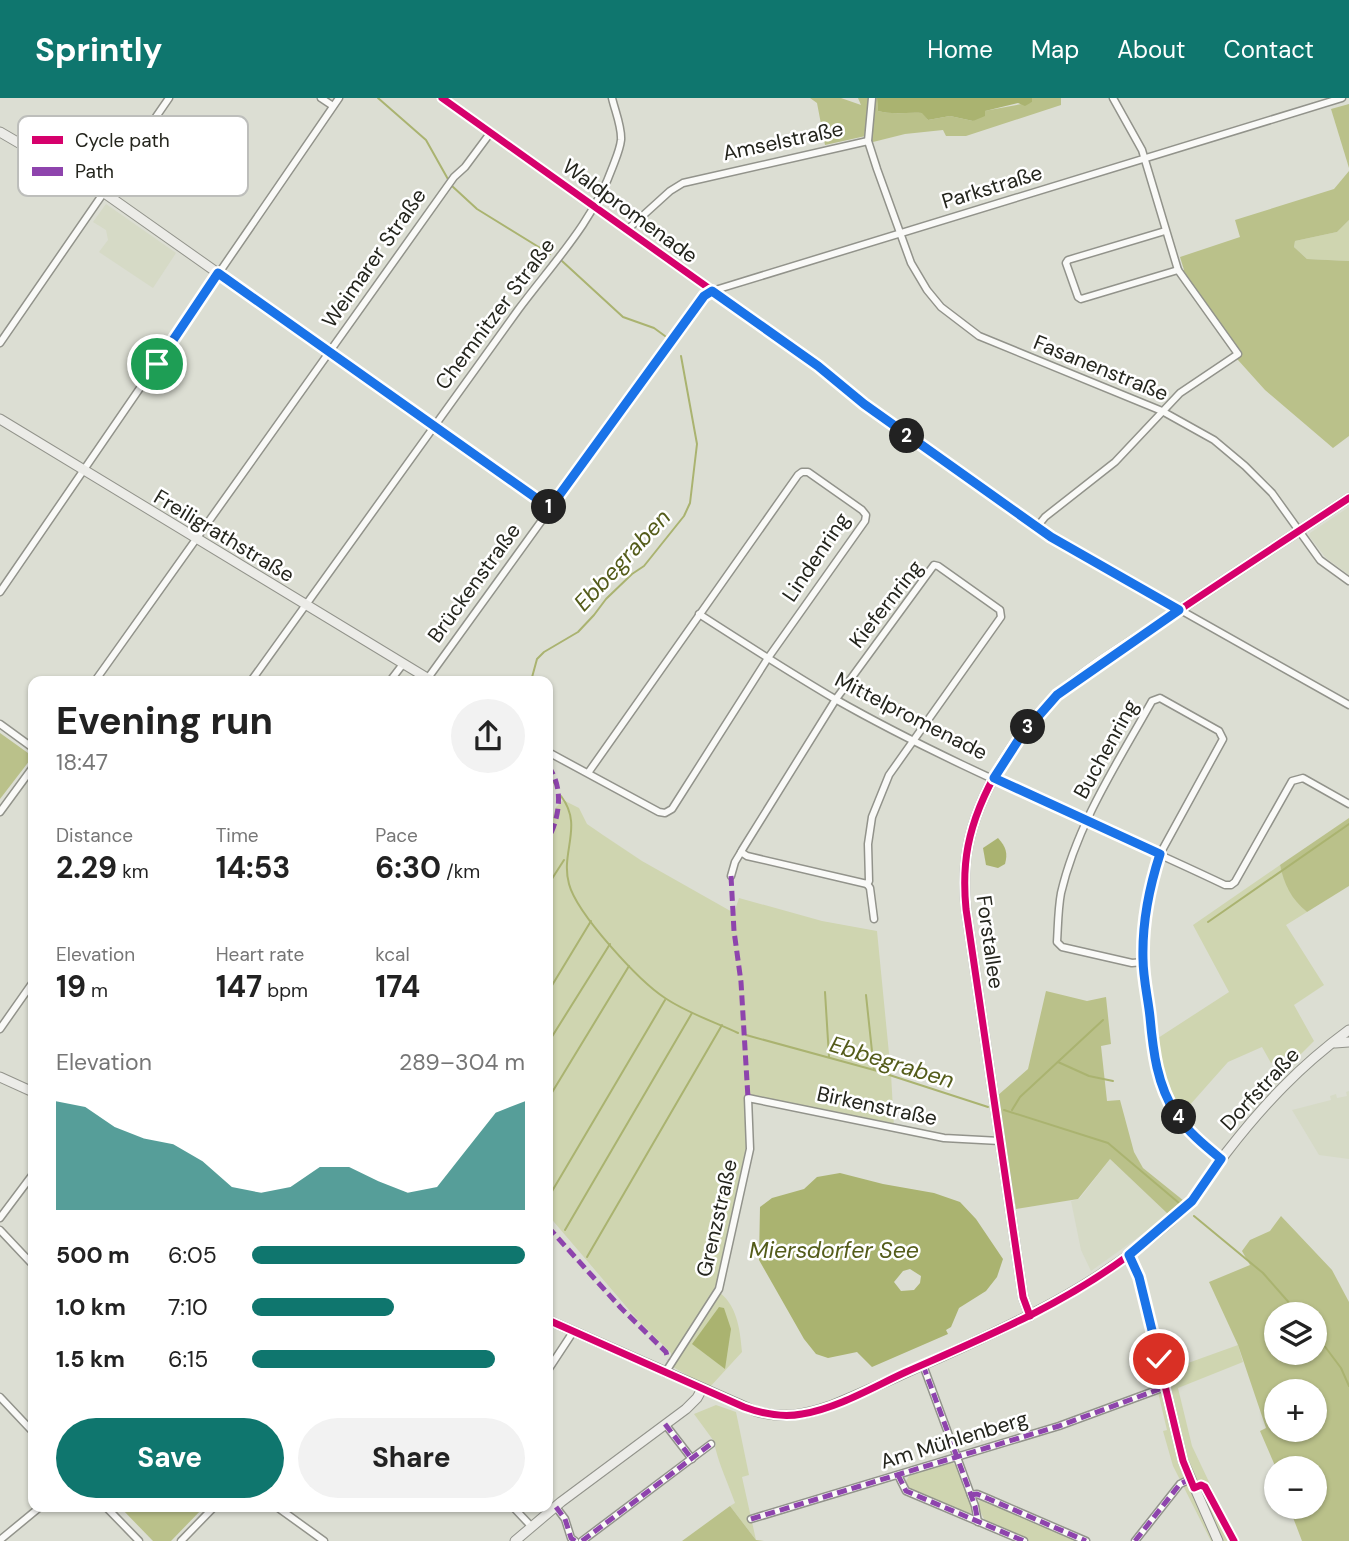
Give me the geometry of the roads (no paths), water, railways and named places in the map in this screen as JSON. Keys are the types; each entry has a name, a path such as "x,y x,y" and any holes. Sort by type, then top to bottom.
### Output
{"street":[{"path":"156,116 169,98"},
{"path":"321,98 333,106"},
{"path":"1,587 85,471 339,98"},
{"name":"Waldpromenade","path":"442,98 818,366 864,404 1037,527 1349,705"},
{"name":"Chemnitzer Straße","path":"254,676 596,207 621,142 612,98"},
{"path":"868,141 872,98"},
{"path":"1037,527 1045,517 1115,462 1162,411 1195,382 1238,354 1178,270 1140,144 1113,98"},
{"name":"Parkstraße","path":"712,291 1342,98"},
{"path":"0,132 18,142"},
{"name":"Weimarer Straße","path":"99,676 445,189 466,167 491,132"},
{"name":"Amselstraße","path":"627,230 670,191 683,183 868,141 900,234"},
{"path":"0,343 100,196"},
{"path":"109,196 550,508"},
{"path":"1165,231 1068,260 1066,263 1078,298 1082,299 1178,270"},
{"name":"Fasanenstraße","path":"900,234 911,263 925,287 942,307 967,329 990,341 1162,411 1214,440 1272,493 1320,560 1349,581"},
{"name":"Brückenstraße","path":"433,676 550,508 704,296 712,291"},
{"name":"Freiligrathstraße","path":"0,419 423,676"},
{"name":"Lindenring","path":"553,755 588,773 665,813 676,804 768,658 865,521 866,515 862,510 808,472 798,475 588,773"},
{"name":"Forstallee","path":"1030,1316 1023,1297 964,885 965,860 971,834 994,778 1021,736 1057,695 1179,610 1349,498"},
{"name":"Kiefernring","path":"731,876 735,862 836,699 930,568 938,566 1000,610 1002,617 889,775 874,808 868,844 867,884 870,888 874,919"},
{"name":"Mittelpromenade","path":"699,614 836,699 994,778 1225,885 1235,882 1292,781 1303,778 1349,804"},
{"path":"394,676 402,664"},
{"name":"Buchenring","path":"1160,698 1219,731 1223,739 1160,854 1146,910 1143,962 1132,963 1059,946 1061,894 1072,856 1087,821 1152,701 1160,698"},
{"path":"0,724 28,744"},
{"path":"1,809 28,774"},
{"path":"741,852 791,868 867,884"},
{"path":"1143,962 1154,1056 1160,1080 1186,1128 1221,1159"},
{"path":"0,1029 28,989"},
{"name":"Dorfstraße","path":"553,1322 755,1411 774,1415 800,1415 831,1406 1030,1316 1074,1293 1129,1255 1192,1201 1221,1159 1297,1071 1349,1030"},
{"path":"1335,1043 1349,1042"},
{"path":"0,1077 28,1090"},
{"name":"Birkenstraße","path":"748,1098 944,1138 1000,1141"},
{"name":"Grenzstraße","path":"665,1373 719,1289 750,1149 748,1098"},
{"path":"0,1219 28,1181"},
{"path":"0,1230 28,1260"},
{"path":"1129,1255 1139,1277 1181,1456 1218,1541"},
{"path":"553,1362 573,1332"},
{"path":"923,1365 971,1495 978,1522"},
{"name":"Am Mühlenberg","path":"751,1519 1083,1419 1165,1387"},
{"path":"553,1509 694,1402 702,1389"},
{"path":"0,1397 28,1427"},
{"path":"665,1424 692,1459"},
{"path":"582,1541 711,1444"},
{"path":"898,1475 906,1491 1024,1541"},
{"path":"1135,1541 1180,1484 1205,1487 1234,1541"},
{"path":"971,1495 977,1494 1086,1541"},
{"path":"556,1507 575,1541"},
{"path":"0,1540 34,1512"},
{"path":"111,1512 139,1541"},
{"path":"181,1541 209,1512"},
{"path":"283,1512 324,1541"},
{"path":"518,1512 531,1526"},
{"path":"515,1541 549,1512"}],"water":[{"path":"877,98 1032,98 1032,102 1025,106 1018,103 985,111 985,116 973,121 950,116 928,120 922,113 878,111"},
{"path":"998,838 1005,847 1006,857 1005,864 998,868 986,865 983,848"},
{"name":"Miersdorfer See","path":"840,1173 934,1193 960,1202 976,1219 1003,1259 997,1277 986,1291 959,1308 951,1327 946,1330 948,1334 872,1367 857,1352 828,1358 816,1354 804,1339 759,1260 760,1207 772,1198 804,1189 817,1177","holes":["910,1269 921,1276 920,1283 914,1290 901,1291 894,1282 903,1271"]},
{"path":"719,1307 724,1308 731,1329 725,1369 692,1344"}],"waterway":[{"name":"Ebbegraben","path":"378,98 426,140 449,181"},
{"name":"Ebbegraben","path":"452,186 477,209 550,254"},
{"name":"Ebbegraben","path":"562,261 623,317 654,328 665,336"},
{"name":"Ebbegraben","path":"532,676 537,659 578,632 606,599 644,566 684,516 690,503 697,444 681,356"},
{"name":"Ebbegraben","path":"553,781 557,787"},
{"name":"Ebbegraben","path":"561,796 571,818 567,861 569,884 574,897 596,929 625,962 665,998 738,1033"},
{"path":"1208,922 1349,824"},
{"path":"553,877 564,860"},
{"path":"553,984 591,921"},
{"path":"553,1035 610,944"},
{"path":"553,1091 629,966"},
{"path":"825,992 829,1057"},
{"path":"866,995 874,1070"},
{"path":"553,1190 665,1000"},
{"path":"565,1230 692,1013"},
{"path":"1012,1110 1020,1097 1103,1020"},
{"path":"587,1257 722,1025"},
{"name":"Ebbegraben","path":"746,1035 874,1070 988,1107"},
{"path":"1058,1062 1089,1076 1113,1081"},
{"name":"Ebbegraben","path":"1004,1110 1108,1143 1179,1203"},
{"name":"Ebbegraben","path":"1194,1216 1263,1273 1288,1302"},
{"name":"Ebbegraben","path":"1327,1349 1341,1368 1349,1386"}]}
